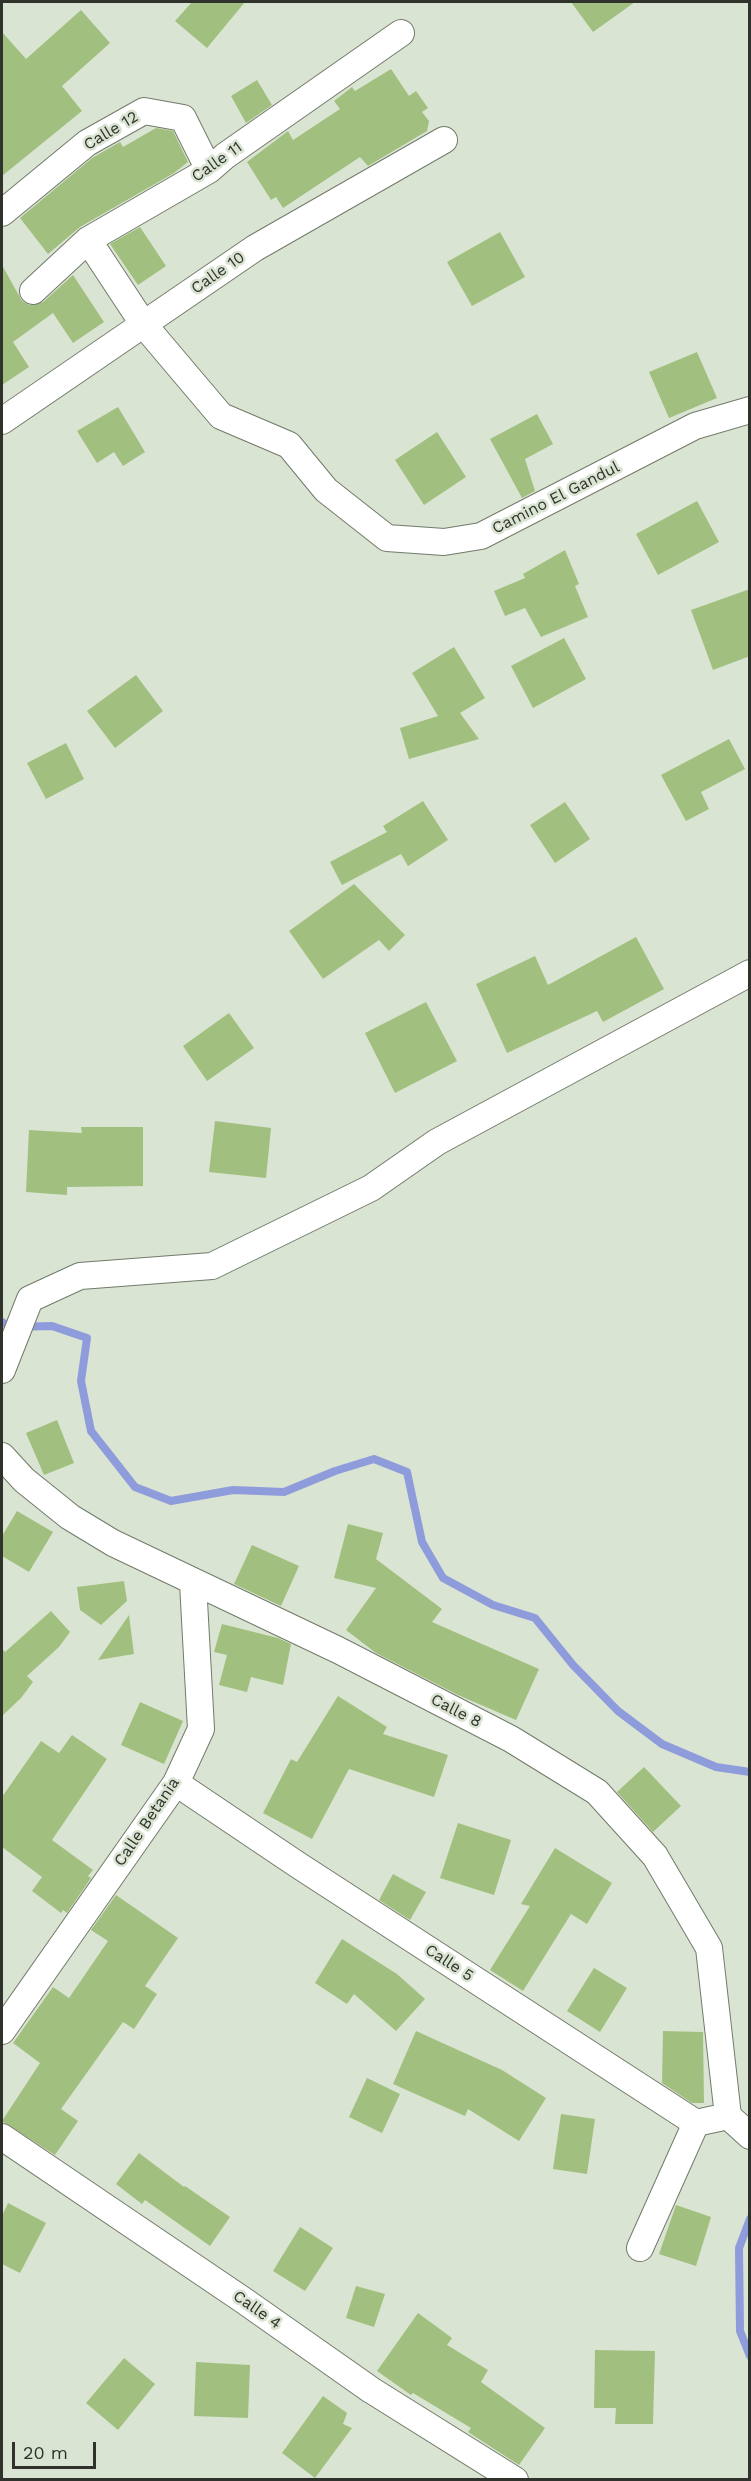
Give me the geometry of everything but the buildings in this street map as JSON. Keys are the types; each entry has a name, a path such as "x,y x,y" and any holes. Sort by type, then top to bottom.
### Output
{"street":[{"name":"Calle 11","path":"33,291 87,240 209,170 225,156 401,33"},
{"name":"Calle 12","path":"2,213 87,143 144,111 183,118 209,170"},
{"name":"Calle 10","path":"2,421 255,248 444,140"},
{"name":"Camino El Gandul","path":"87,240 144,325 221,416 289,445 326,490 387,538 444,543 481,536 695,426 750,410"},
{"path":"2,1370 30,1299 80,1276 212,1266 371,1188 437,1142 750,973"},
{"name":"Calle 8","path":"2,1456 24,1480 70,1517 113,1543 338,1650 501,1734 597,1792 655,1856 709,1948 728,2116"},
{"name":"Calle Betania","path":"2,2031 176,1783 201,1729 193,1583"},
{"name":"Calle 5","path":"176,1783 298,1865 696,2123"},
{"path":"640,2248 696,2123 728,2116 750,2136"},
{"name":"Calle 4","path":"2,2137 243,2300 371,2390 515,2480"}],"waterway":[{"path":"2,1322 11,1327 52,1326 87,1338 81,1381 91,1431 135,1487 171,1501 233,1490 284,1492 335,1471 374,1459 407,1472 422,1542 443,1578 493,1605 535,1618 573,1665 618,1711 662,1744 716,1767 750,1772"},
{"path":"750,2219 739,2248 740,2331 750,2356"}]}
